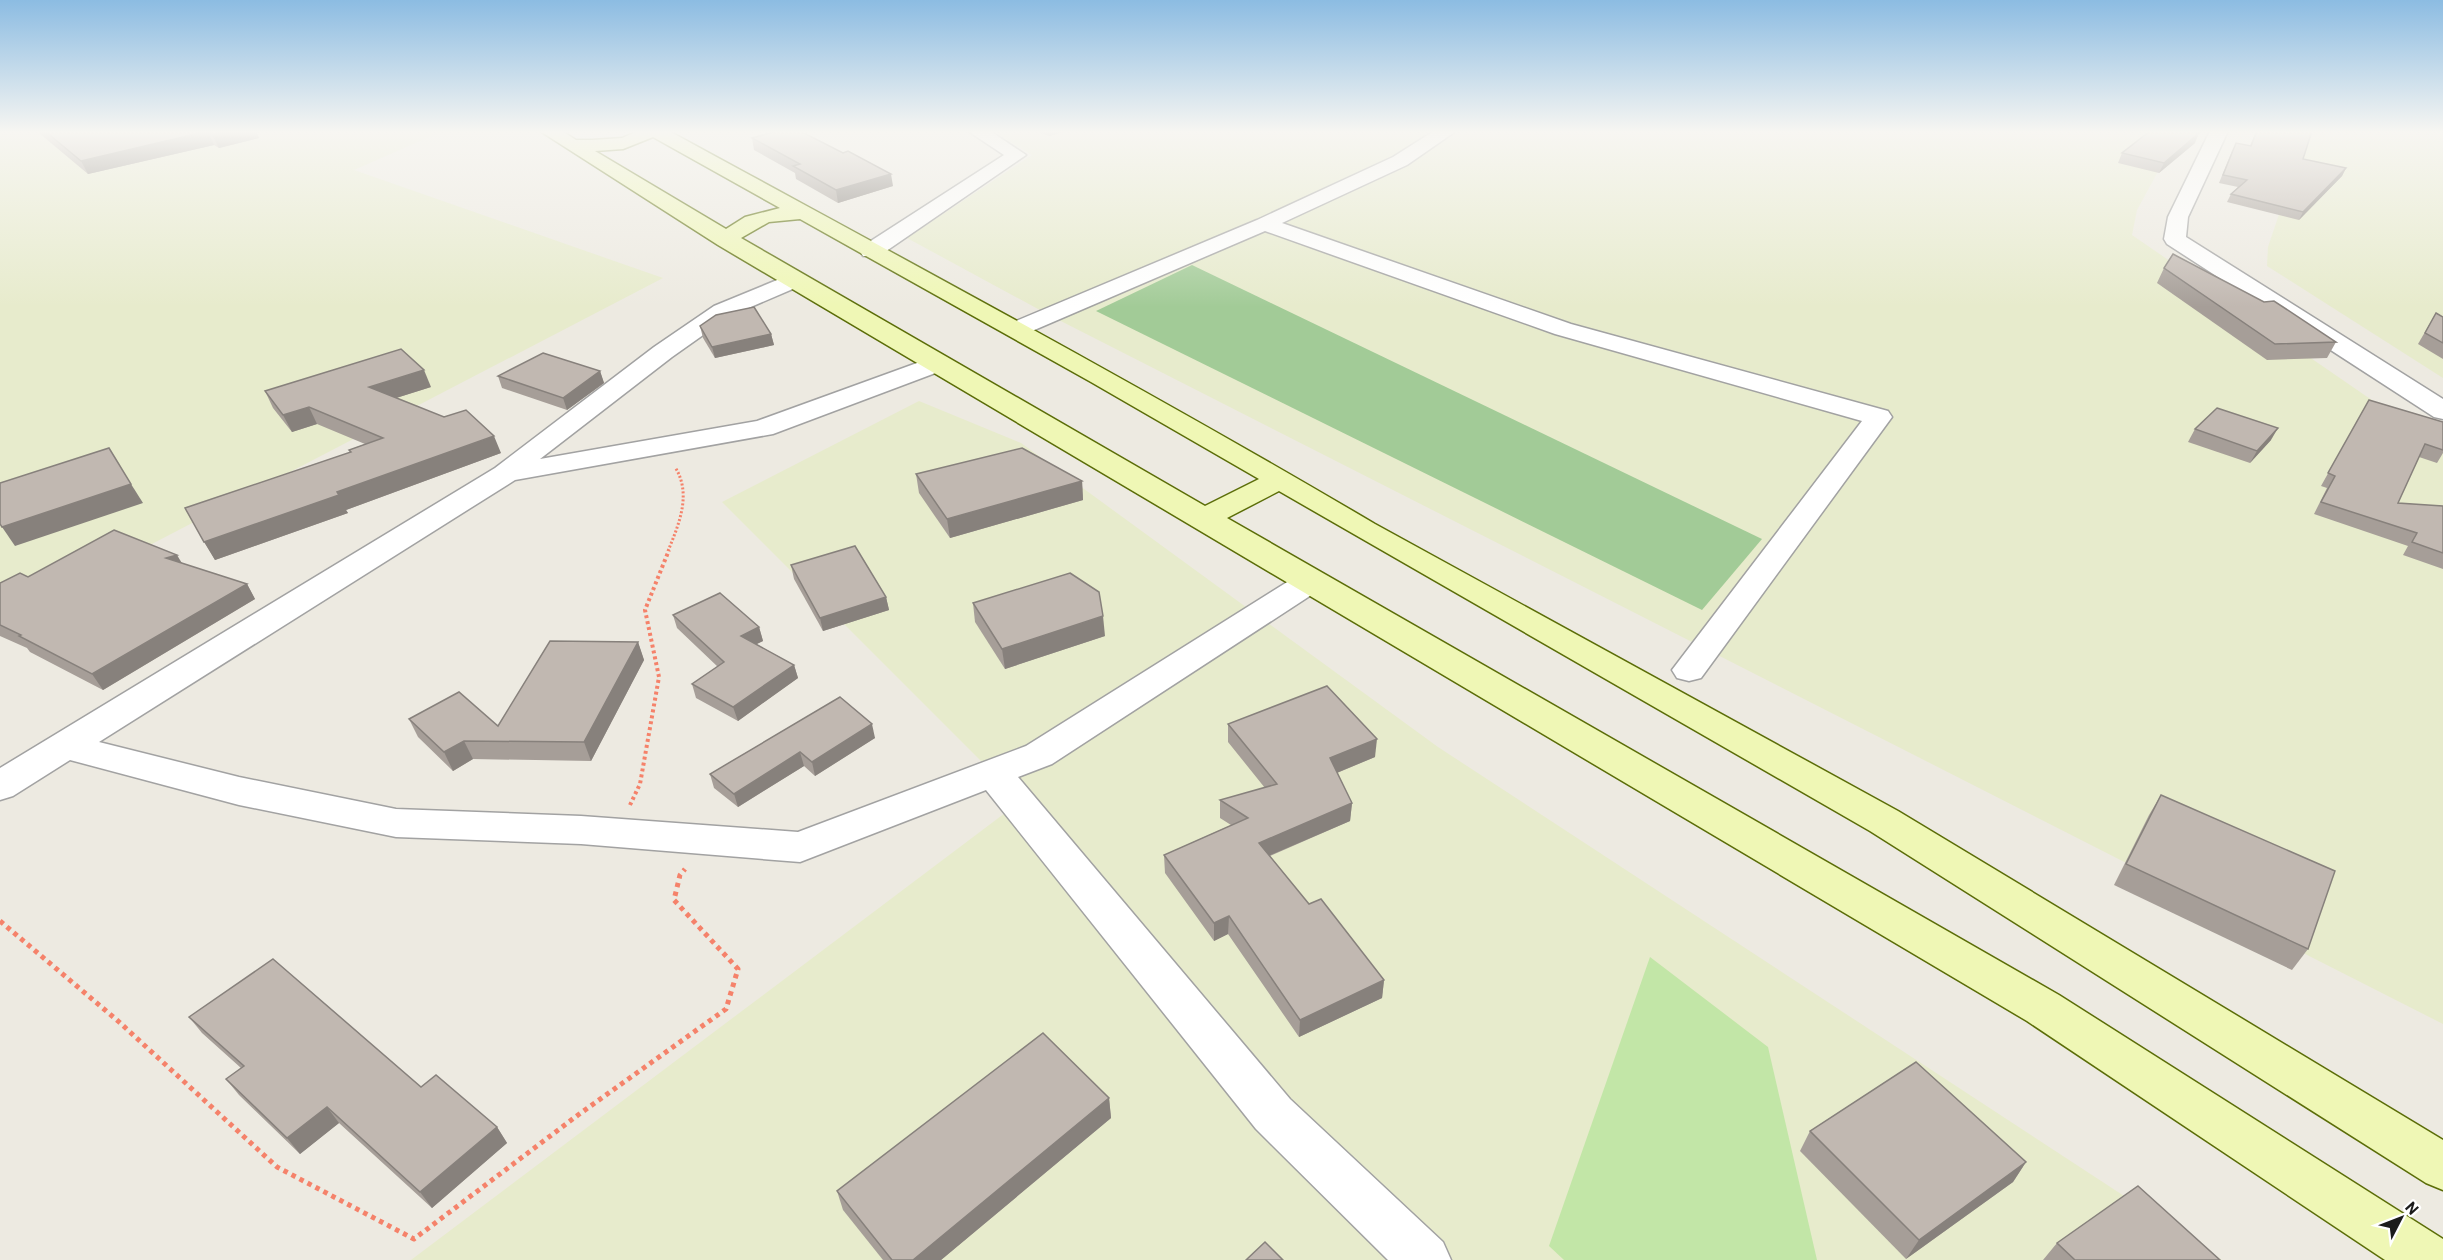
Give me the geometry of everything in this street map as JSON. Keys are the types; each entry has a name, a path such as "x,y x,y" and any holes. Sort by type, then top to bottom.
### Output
{"main road":[{"path":"644,190 937,364 2043,1008 2430,1260"},
{"path":"761,190 1017,329 1281,479 1364,530 1884,821 2443,1167"},
{"path":"726,240 743,225 776,213 803,213"},
{"path":"1203,519 1281,479"}],"street":[{"path":"871,251 964,190"},
{"path":"1017,329 1264,224 1338,190"},
{"path":"2191,190 2178,217 2175,239 2443,411"},
{"path":"1264,224 1563,329 1879,417 1689,670"},
{"path":"493,482 663,352 722,311 794,280"},
{"path":"0,786 507,473 762,428 937,364"},
{"path":"65,746 239,791 396,823 616,833 800,847 1039,755 1311,581"},
{"path":"993,773 1273,1114 1425,1260"}],"path":[{"path":"616,833 640,784 659,677 645,610 675,534 686,499 680,475 662,446"},
{"path":"0,921 118,1021 277,1167 414,1239 578,1115 726,1009 738,969 674,900 680,875 708,840"}],"green space":[{"path":"0,190 411,190 663,278 0,623"},
{"path":"980,190 2148,190 2137,210 2132,235 2443,449 2443,1024 1049,315 907,238"},
{"path":"2287,190 2443,190 2443,378 2267,266 2268,247"},
{"path":"1192,265 1762,539 1702,610 1096,311"},
{"path":"919,401 1021,443 1438,747 2222,1260 411,1260 1021,801 722,502"},
{"path":"1650,957 1768,1047 1817,1260 1564,1260 1549,1246"}],"building":[{"path":"2236,190 2325,190 2303,212 2231,194"},
{"path":"2173,254 2264,302 2274,301 2336,342 2275,344 2164,268"},
{"path":"754,307 771,334 712,347 700,326 716,315"},
{"path":"2436,313 2443,317 2443,343 2425,333"},
{"path":"401,349 424,370 369,387 444,417 466,410 494,436 337,492 339,495 204,542 185,508 351,452 349,450 383,438 309,407 283,415 265,391"},
{"path":"543,353 600,371 563,398 498,376"},
{"path":"2369,400 2443,422 2443,450 2425,444 2398,503 2443,506 2443,553 2412,542 2417,533 2321,502 2335,476 2328,473"},
{"path":"2217,408 2278,428 2257,451 2195,429"},
{"path":"109,448 131,484 2,527 0,524 0,483"},
{"path":"1022,448 1082,481 947,519 916,474"},
{"path":"114,530 177,555 166,558 247,584 92,674 0,625 0,583 20,573 28,577"},
{"path":"855,546 886,597 820,618 791,565"},
{"path":"1070,573 1099,592 1103,616 1002,649 973,603"},
{"path":"720,593 759,627 741,636 794,665 733,707 692,684 724,662 673,615"},
{"path":"550,641 638,642 584,742 464,741 444,752 409,719 459,692 498,726"},
{"path":"1327,686 1377,739 1330,758 1352,803 1259,843 1309,904 1321,899 1384,980 1300,1020 1229,916 1214,923 1164,855 1248,818 1220,800 1277,784 1228,724"},
{"path":"840,697 872,724 812,762 800,752 734,794 710,774"},
{"path":"2161,795 2335,871 2308,949 2126,864"},
{"path":"273,959 421,1087 436,1075 497,1127 420,1192 327,1107 287,1138 226,1079 244,1066 189,1017"},
{"path":"1043,1033 1109,1098 913,1260 892,1260 837,1191"},
{"path":"1916,1062 2026,1162 1919,1240 1810,1131"},
{"path":"2138,1186 2220,1260 2075,1260 2057,1243"},
{"path":"1265,1242 1283,1260 1246,1260"}]}
